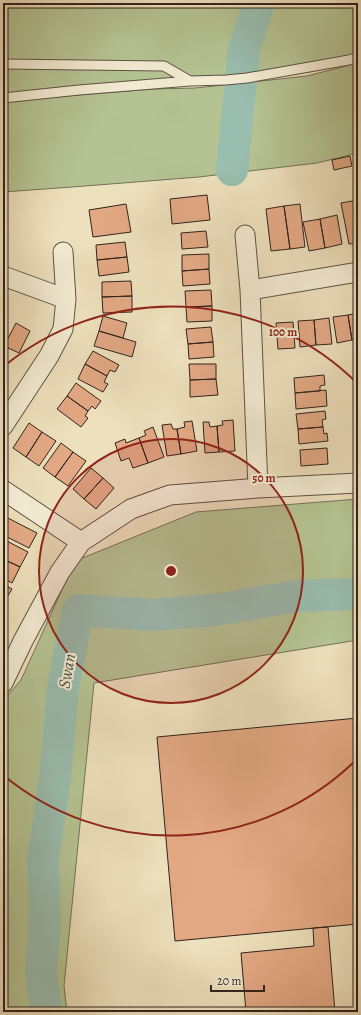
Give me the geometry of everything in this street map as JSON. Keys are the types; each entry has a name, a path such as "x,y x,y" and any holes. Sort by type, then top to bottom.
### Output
{"street":[{"path":"245,235 250,290 258,488"},
{"path":"3,426 49,356 62,329 66,299 63,252"},
{"path":"250,290 358,272"},
{"path":"3,276 66,299"},
{"path":"3,683 23,641 60,572 81,542 131,510 170,495 358,482"},
{"path":"3,490 81,542"}],"lane":[{"path":"3,98 79,90 246,78 358,57"},
{"path":"3,64 164,66 190,81"}],"green space":[{"path":"3,3 358,3 358,57 247,78 3,98"},
{"path":"358,63 358,153 317,163 199,177 3,192 3,101 234,84 307,76"},
{"path":"358,499 358,640 94,683 64,986 67,1012 3,1012 3,701 21,680 75,561 196,512"}],"building":[{"path":"350,156 352,166 334,170 332,160"},
{"path":"207,195 210,220 172,224 170,199"},
{"path":"358,200 358,243 349,244 341,203"},
{"path":"126,204 131,232 93,237 89,210"},
{"path":"300,204 305,247 290,249 284,206"},
{"path":"284,206 290,249 271,251 266,209"},
{"path":"337,215 342,244 325,248 320,219"},
{"path":"320,219 325,248 309,251 303,222"},
{"path":"206,231 208,247 182,249 181,233"},
{"path":"125,242 127,257 97,260 96,245"},
{"path":"209,254 209,269 182,271 182,255"},
{"path":"127,257 129,272 99,276 97,260"},
{"path":"209,269 210,284 183,286 182,271"},
{"path":"131,281 132,296 102,297 102,282"},
{"path":"211,290 212,306 186,307 185,291"},
{"path":"132,296 132,312 103,313 102,297"},
{"path":"212,306 212,321 187,322 186,307"},
{"path":"358,313 358,339 352,340 348,315"},
{"path":"348,315 352,340 337,343 333,317"},
{"path":"103,316 127,323 123,338 99,331"},
{"path":"329,318 332,344 316,345 314,320"},
{"path":"314,320 316,345 300,347 298,321"},
{"path":"3,321 8,322 3,338"},
{"path":"293,322 295,348 278,349 276,323"},
{"path":"16,323 30,331 19,353 4,346"},
{"path":"211,327 213,342 188,344 186,329"},
{"path":"99,331 136,342 132,357 94,346"},
{"path":"213,342 214,357 189,359 188,344"},
{"path":"93,351 119,365 115,372 110,370 107,376 85,364"},
{"path":"85,364 107,376 104,382 108,384 103,392 78,379"},
{"path":"189,364 216,364 216,379 190,380"},
{"path":"324,375 325,385 320,386 320,391 295,393 294,378"},
{"path":"216,379 218,395 190,397 190,380"},
{"path":"76,383 101,401 95,409 92,406 88,411 67,396"},
{"path":"326,390 327,406 296,409 295,393"},
{"path":"67,396 88,411 85,416 88,418 81,427 57,409"},
{"path":"325,411 326,419 322,420 323,427 298,429 296,414"},
{"path":"233,420 235,451 219,452 217,426 223,425 222,421"},
{"path":"192,421 197,451 181,454 177,429 185,427 184,422"},
{"path":"203,422 209,422 210,427 217,426 219,452 205,453"},
{"path":"29,423 42,432 26,457 13,448"},
{"path":"171,424 173,429 177,429 181,454 167,456 162,425"},
{"path":"153,427 164,457 148,463 139,438 146,435 144,431"},
{"path":"323,427 324,434 327,433 328,441 299,444 298,429"},
{"path":"42,432 56,441 39,466 26,457"},
{"path":"139,438 148,463 133,468 129,458 121,461 115,443 125,439 126,443"},
{"path":"61,443 73,452 55,477 43,468"},
{"path":"327,448 328,464 301,466 300,450"},
{"path":"73,452 86,461 68,486 55,477"},
{"path":"91,468 103,478 84,499 73,489"},
{"path":"103,478 114,488 96,509 84,499"},
{"path":"4,516 37,533 29,548 3,535"},
{"path":"3,539 28,552 20,567 3,559"},
{"path":"3,559 20,567 12,583 3,578"},
{"path":"3,584 12,589 3,604"},
{"path":"358,718 358,924 175,941 157,737"},
{"path":"328,927 335,1012 246,1012 241,953 314,946 313,928"}],"waterway":[{"path":"232,170 244,50 259,3"},
{"name":"Swan","path":"47,1012 41,974 45,923 43,860 55,778 63,688 78,610 153,615 215,610 297,596 358,594"}]}
